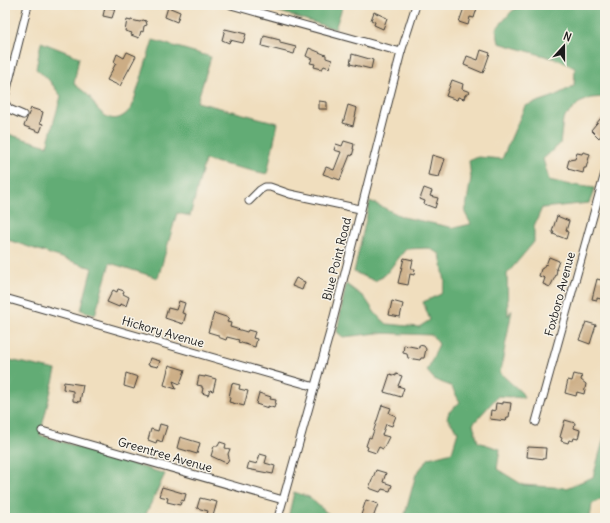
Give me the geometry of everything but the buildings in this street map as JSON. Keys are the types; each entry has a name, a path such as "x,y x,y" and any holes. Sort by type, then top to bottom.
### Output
{"street":[{"path":"5,97 27,5"},
{"path":"232,5 400,52"},
{"name":"Blue Point Road","path":"278,518 315,387 400,52 416,5"},
{"path":"5,104 9,109 23,115"},
{"name":"Foxboro Avenue","path":"536,422 605,173"},
{"path":"249,202 260,190 265,187 270,187 290,194 360,209"},
{"name":"Hickory Avenue","path":"5,298 315,387"},
{"name":"Greentree Avenue","path":"42,431 283,500"}],"green space":[{"path":"279,5 343,5 335,29 277,11"},
{"path":"522,5 605,5 605,23 603,26 605,26 605,97 591,98 579,103 563,119 560,144 543,159 549,180 595,188 589,203 542,208 534,226 534,242 507,274 508,316 512,310 500,373 522,393 524,398 498,396 473,424 478,442 500,449 497,469 523,485 566,488 593,477 605,434 605,497 592,504 590,518 404,518 416,474 429,458 452,452 458,432 447,418 449,412 460,402 451,386 435,380 427,371 439,344 432,335 378,333 343,337 337,332 346,284 365,298 375,313 387,324 419,327 430,320 423,302 441,294 445,282 440,254 428,248 406,249 385,275 375,281 354,272 370,201 403,217 454,228 471,224 465,213 471,178 469,161 478,157 502,159 525,106 552,97 574,86 575,68 559,60 499,43 496,29 512,11"},
{"path":"153,40 211,57 197,102 278,123 267,174 205,160 190,216 177,213 158,278 110,263 95,315 81,310 92,268 5,239 5,133 47,146 61,96 48,79 36,69 41,42 79,57 74,84 91,98 100,112 105,116 114,119 123,116 132,107"},
{"path":"5,359 56,370 40,435 165,474 144,518 5,518"},
{"path":"294,492 309,497 334,518 288,518"}]}
